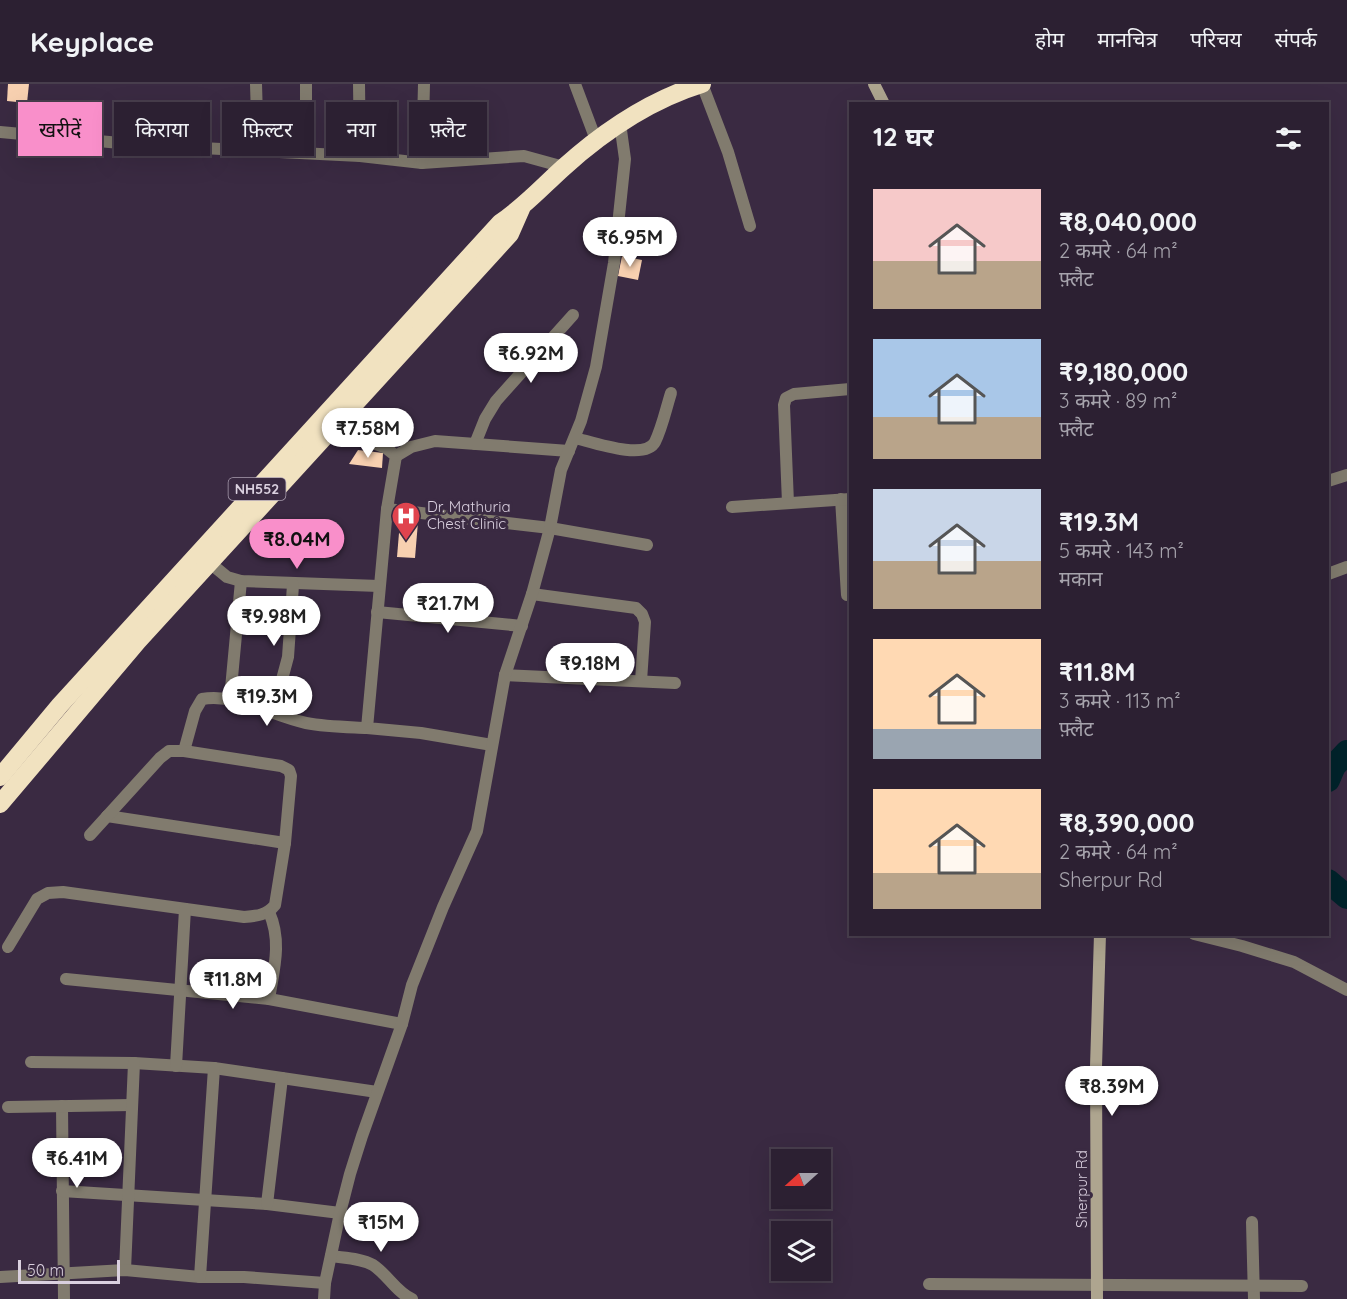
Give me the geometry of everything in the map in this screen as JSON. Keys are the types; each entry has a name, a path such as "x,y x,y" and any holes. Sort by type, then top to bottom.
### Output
{"highway":[{"name":"NH552","path":"0,777 76,688 501,223 521,209 596,140 620,123 650,104 702,84"},
{"name":"NH552","path":"0,804 138,641 510,234 521,209"}],"street":[{"path":"256,84 257,102"},
{"path":"306,84 306,102"},
{"path":"359,84 359,102"},
{"path":"422,163 424,84"},
{"path":"575,84 596,140"},
{"path":"702,84 728,152 750,226"},
{"path":"874,84 883,102"},
{"path":"324,1299 331,1256 350,1174 402,1024 412,985 477,831 505,675 532,594 550,528 561,470 575,438 596,367 614,263 625,159 620,123"},
{"path":"0,132 142,145 222,148"},
{"path":"360,156 422,163 524,156 564,167"},
{"path":"475,444 484,419 496,400 573,315"},
{"path":"788,503 784,405 786,398 794,394 849,389"},
{"path":"575,438 635,452 646,450 654,444 671,393"},
{"path":"333,428 386,448 396,456"},
{"path":"396,456 421,442 435,441 569,451"},
{"path":"367,728 387,509 396,456"},
{"path":"1329,481 1347,475"},
{"path":"732,507 846,499 847,595"},
{"path":"387,509 550,528 647,545"},
{"path":"210,563 227,577 241,581 293,585 379,586"},
{"path":"1329,574 1347,567"},
{"path":"230,699 241,581"},
{"path":"273,713 288,657 293,585"},
{"path":"532,594 636,608 642,614 645,622 641,681"},
{"path":"377,612 522,626"},
{"path":"505,675 675,683"},
{"path":"184,751 195,711 202,699 214,697 230,699 304,723 329,727 421,733 492,745"},
{"path":"8,946 37,899 48,893 63,892 244,917 270,912 275,905 285,843 291,776 289,770 281,766 184,751 169,751 90,835"},
{"path":"107,816 285,843"},
{"path":"176,1066 185,909"},
{"path":"269,999 277,949 275,923 270,912"},
{"name":"Sherpur Rd","path":"1097,1299 1096,1067 1100,936"},
{"path":"1202,936 1294,962 1347,990"},
{"path":"66,979 269,999 402,1024"},
{"path":"31,1062 134,1063 214,1068 377,1092"},
{"path":"125,1270 134,1063"},
{"path":"200,1277 214,1068"},
{"path":"267,1204 282,1078"},
{"path":"8,1107 132,1105"},
{"path":"62,1106 64,1299"},
{"path":"62,1191 205,1199 340,1213"},
{"path":"1252,1222 1254,1299"},
{"path":"331,1256 355,1259 372,1265 403,1295 412,1299"},
{"path":"0,1277 125,1270 200,1277 326,1283"},
{"path":"929,1284 1302,1286"}],"building":[{"path":"8,84 29,84 27,102 7,101"},
{"path":"630,231 654,236 650,255 626,250"},
{"path":"622,256 642,260 638,280 618,276"},
{"path":"358,450 383,453 382,468 349,464"},
{"path":"400,521 418,522 415,558 397,557"}],"waterway":[{"path":"1329,778 1334,766 1347,752"},
{"path":"1329,882 1347,897"}],"place":[{"name":"Dr. Mathuria Chest Clinic","path":"406,542"}]}
